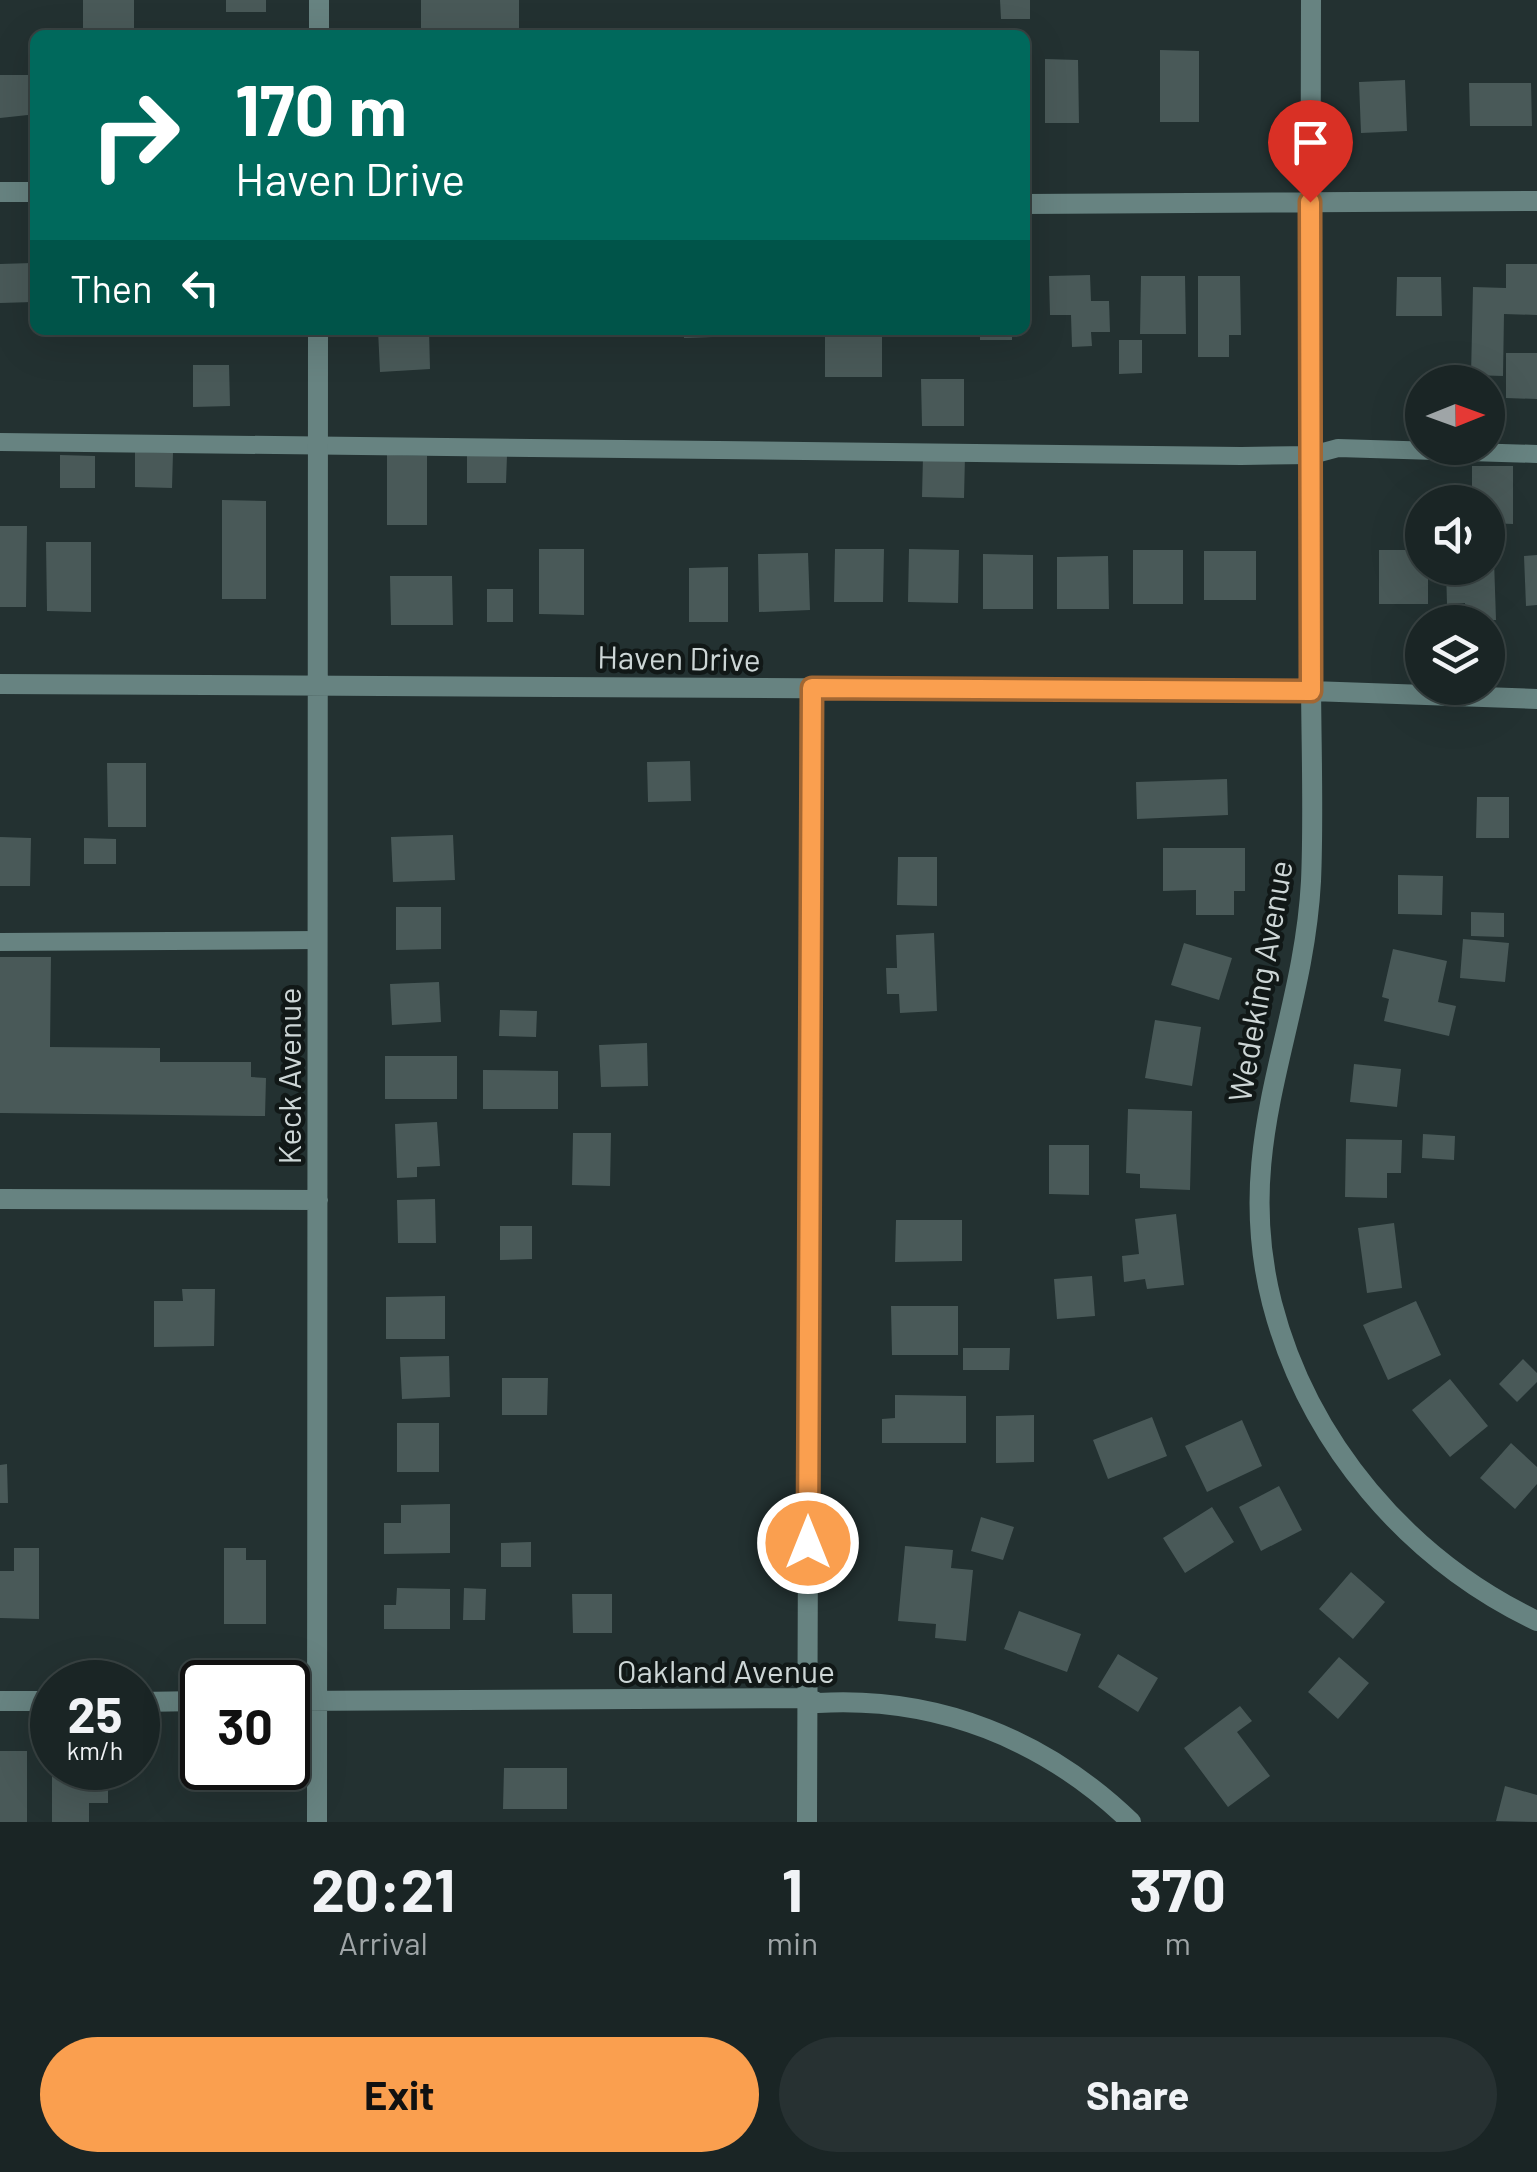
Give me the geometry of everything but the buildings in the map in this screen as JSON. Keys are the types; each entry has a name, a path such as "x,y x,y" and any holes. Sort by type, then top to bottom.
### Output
{"street":[{"path":"319,0 319,30"},
{"name":"Wedeking Avenue","path":"1310,0 1310,887 1259,1160 1258,1201 1271,1299 1282,1339 1342,1461 1408,1533 1445,1564 1537,1621"},
{"path":"0,192 30,192"},
{"path":"1030,204 1537,201"},
{"name":"Keck Avenue","path":"317,1822 318,335"},
{"name":"Haven Drive","path":"0,684 1311,691 1537,699"},
{"path":"807,1822 812,688"},
{"path":"0,1199 318,1200"},
{"name":"Oakland Avenue","path":"310,1700 808,1698 818,1703 911,1705 972,1722 1064,1767 1130,1822"},
{"path":"0,1701 30,1701"}],"lane":[{"path":"0,442 1312,455 1338,448 1537,454"},
{"path":"0,942 318,940"}],"route":[{"path":"808,1543 812,688 1311,691 1310,202"}]}
